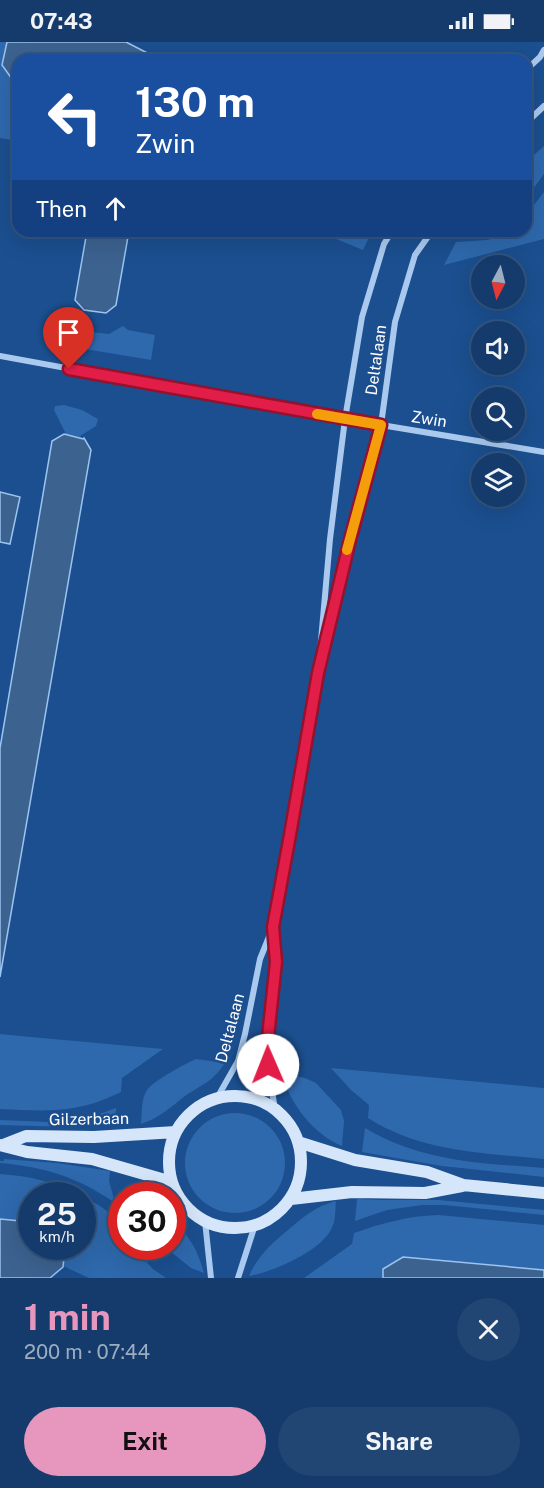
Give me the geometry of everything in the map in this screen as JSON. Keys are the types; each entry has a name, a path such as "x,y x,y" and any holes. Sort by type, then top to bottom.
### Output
{"street":[{"path":"532,64 544,50"},
{"path":"532,117 544,106"},
{"name":"Deltalaan","path":"318,673 330,539 345,419 362,317 384,244 388,237"},
{"name":"Deltalaan","path":"217,1098 238,1061 260,959 273,927 318,673 381,425 395,322 415,255 428,237"},
{"name":"Zwin","path":"0,356 345,419 544,452"},
{"name":"Deltalaan","path":"273,927 276,962 268,1037 268,1065 275,1110"},
{"path":"172,1182 169,1166 170,1149 176,1132 187,1117 200,1106 217,1098 235,1096 253,1098 270,1106 284,1117 294,1132 300,1149 302,1167 291,1199 280,1212 255,1225 232,1229 205,1221 186,1207"},
{"name":"Gilzerbaan","path":"2,1145 26,1136 94,1137 176,1132"},
{"path":"298,1142 355,1160 427,1172 463,1185 544,1193"},
{"name":"Gilzerbaan","path":"2,1145 27,1152 92,1159 172,1182"},
{"path":"291,1199 351,1192 425,1193 463,1185"},
{"path":"205,1221 211,1278"},
{"path":"238,1278 255,1225"}],"shaded area":[{"path":"0,42 7,42 4,60 12,79 12,140 0,138"},
{"path":"7,42 126,42 149,54 12,54 12,79 2,65"},
{"path":"544,146 544,174 532,190 532,157"},
{"path":"544,192 544,239 482,255 471,255 471,258 444,265 456,242 498,237 532,237 532,208"},
{"path":"86,237 128,237 116,305 106,313 84,310 75,300"},
{"path":"332,237 369,237 363,250"},
{"path":"123,326 128,330 155,335 151,360 67,346 71,330 109,334"},
{"path":"64,405 82,410 98,419 96,426 80,436 84,439 64,435 66,434 54,410 55,406"},
{"path":"64,434 84,438 91,450 0,977 0,748 52,441"},
{"path":"0,492 20,497 10,544 0,542"},
{"path":"0,1034 163,1049 122,1078 121,1092 105,1099 62,1110 0,1109"},
{"path":"196,1059 225,1063 207,1082 159,1115 141,1124 143,1102 147,1090 177,1068"},
{"path":"331,1068 544,1088 544,1159 453,1149 409,1138 368,1118 369,1105 351,1090"},
{"path":"282,1073 316,1083 341,1110 344,1121 342,1146 331,1141 312,1126 296,1106"},
{"path":"116,1108 115,1124 68,1127 0,1125 0,1120 64,1121 94,1116"},
{"path":"235,1113 254,1117 270,1128 281,1144 285,1163 281,1182 270,1198 254,1209 235,1213 216,1209 200,1198 189,1182 185,1163 189,1144 200,1128 216,1117"},
{"path":"365,1128 408,1148 452,1159 544,1168 544,1177 442,1166 362,1152"},
{"path":"4,1159 57,1163 110,1171 108,1198 96,1191 96,1182 79,1182 31,1167 0,1163"},
{"path":"0,1174 48,1182 18,1182 18,1221 0,1219"},
{"path":"357,1199 439,1200 544,1210 544,1215 422,1205 387,1210 355,1221"},
{"path":"336,1201 333,1225 320,1243 284,1265 249,1276 261,1256 282,1235 310,1212"},
{"path":"96,1204 108,1212 108,1260 144,1260 166,1278 89,1278 63,1266 64,1260 96,1260"},
{"path":"438,1215 544,1225 544,1270 403,1257 384,1274 383,1278 304,1278 352,1244 354,1233 395,1221"},
{"path":"0,1219 18,1221 18,1260 64,1260 63,1267 50,1278 0,1278"},
{"path":"186,1235 199,1257 204,1273 191,1268 181,1260 186,1260"},
{"path":"403,1257 544,1270 544,1278 383,1278 383,1269"}],"slow traffic":[{"path":"317,414 381,425 347,550"}],"route":[{"path":"69,369 381,425 318,673 273,927 276,962 268,1037 268,1065"}]}
